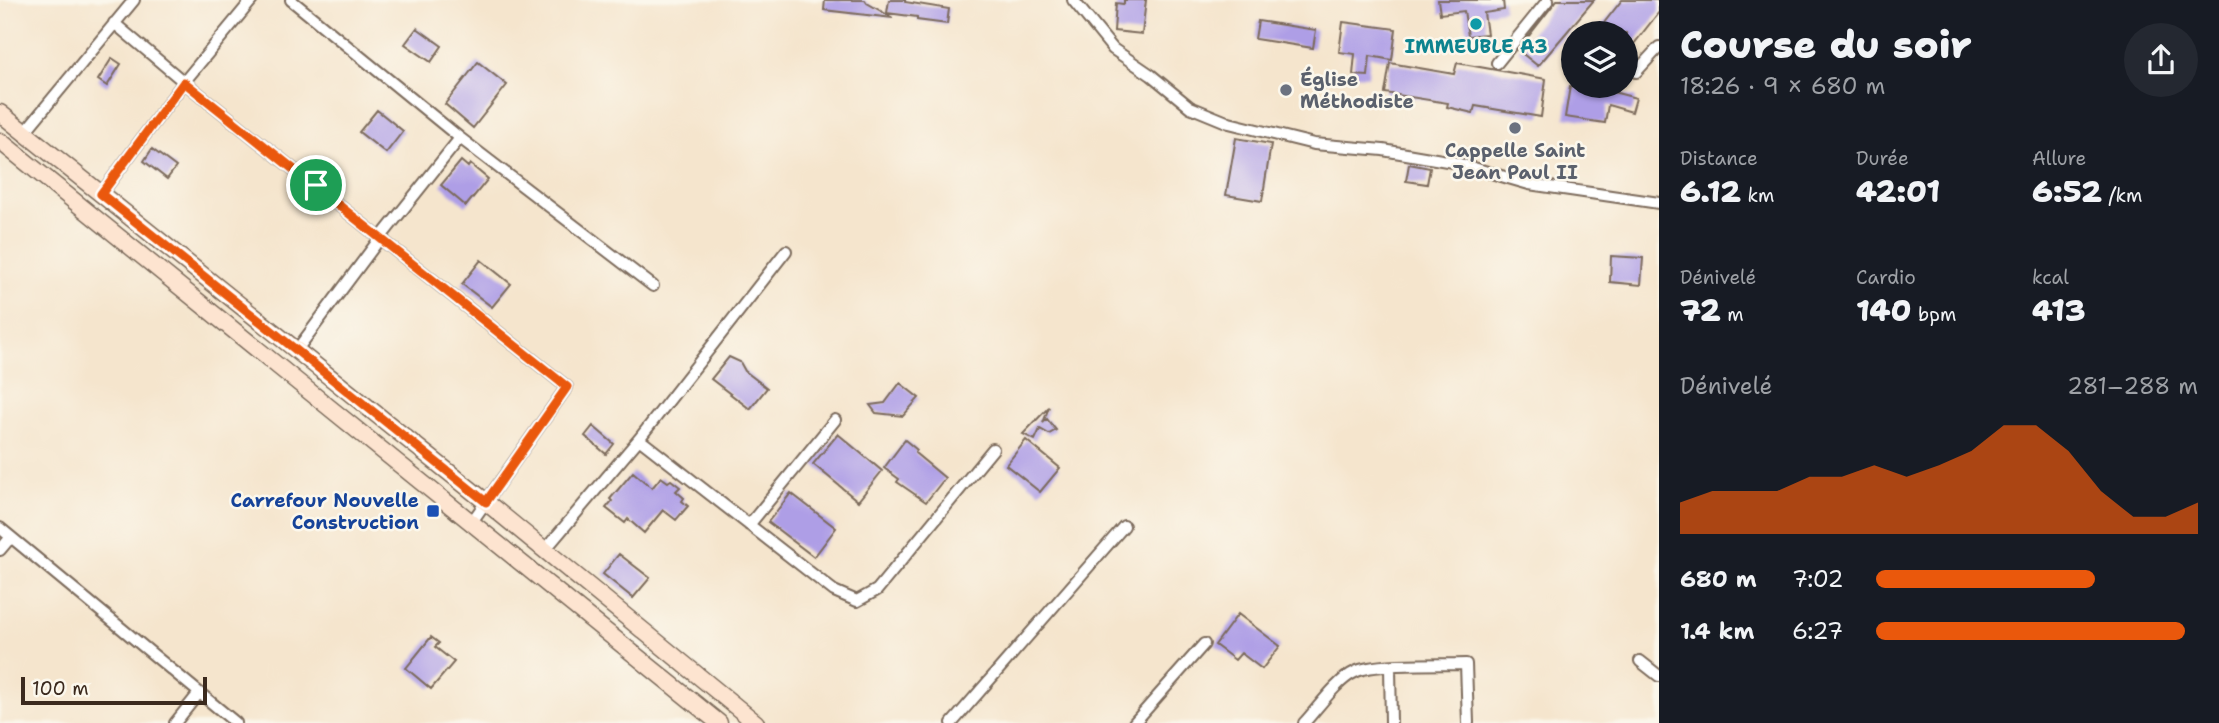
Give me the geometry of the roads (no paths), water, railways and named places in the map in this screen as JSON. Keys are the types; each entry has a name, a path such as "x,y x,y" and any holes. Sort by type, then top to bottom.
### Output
{"main road":[{"path":"0,113 486,502 756,723"},
{"path":"0,141 719,723"}],"street":[{"path":"24,133 134,0"},
{"path":"101,194 184,82 251,0"},
{"path":"291,0 460,138 653,286"},
{"path":"1073,0 1113,49 1190,107 1229,124 1314,144 1383,150 1453,162 1529,184 1659,204"},
{"path":"1497,63 1548,0"},
{"path":"114,23 184,82 567,387 471,523"},
{"path":"1638,70 1659,47"},
{"path":"296,351 381,237 460,138"},
{"path":"544,551 639,439 786,251"},
{"path":"750,525 835,420"},
{"path":"639,439 834,590 857,601 877,590 993,449"},
{"path":"952,723 1124,526"},
{"path":"0,528 236,723"},
{"path":"0,550 11,537"},
{"path":"1133,723 1204,644"},
{"path":"1640,661 1657,670"},
{"path":"1304,723 1337,686 1355,672 1390,667 1466,664 1468,723"},
{"path":"1390,667 1391,723"},
{"path":"176,723 199,693"}],"place":[{"name":"IMMEUBLE A3","path":"1476,24"},
{"name":"Église Méthodiste","path":"1286,90"},
{"name":"Cappelle Saint Jean Paul II","path":"1515,128"},
{"name":"Carrefour Nouvelle Construction","path":"433,511"}]}
